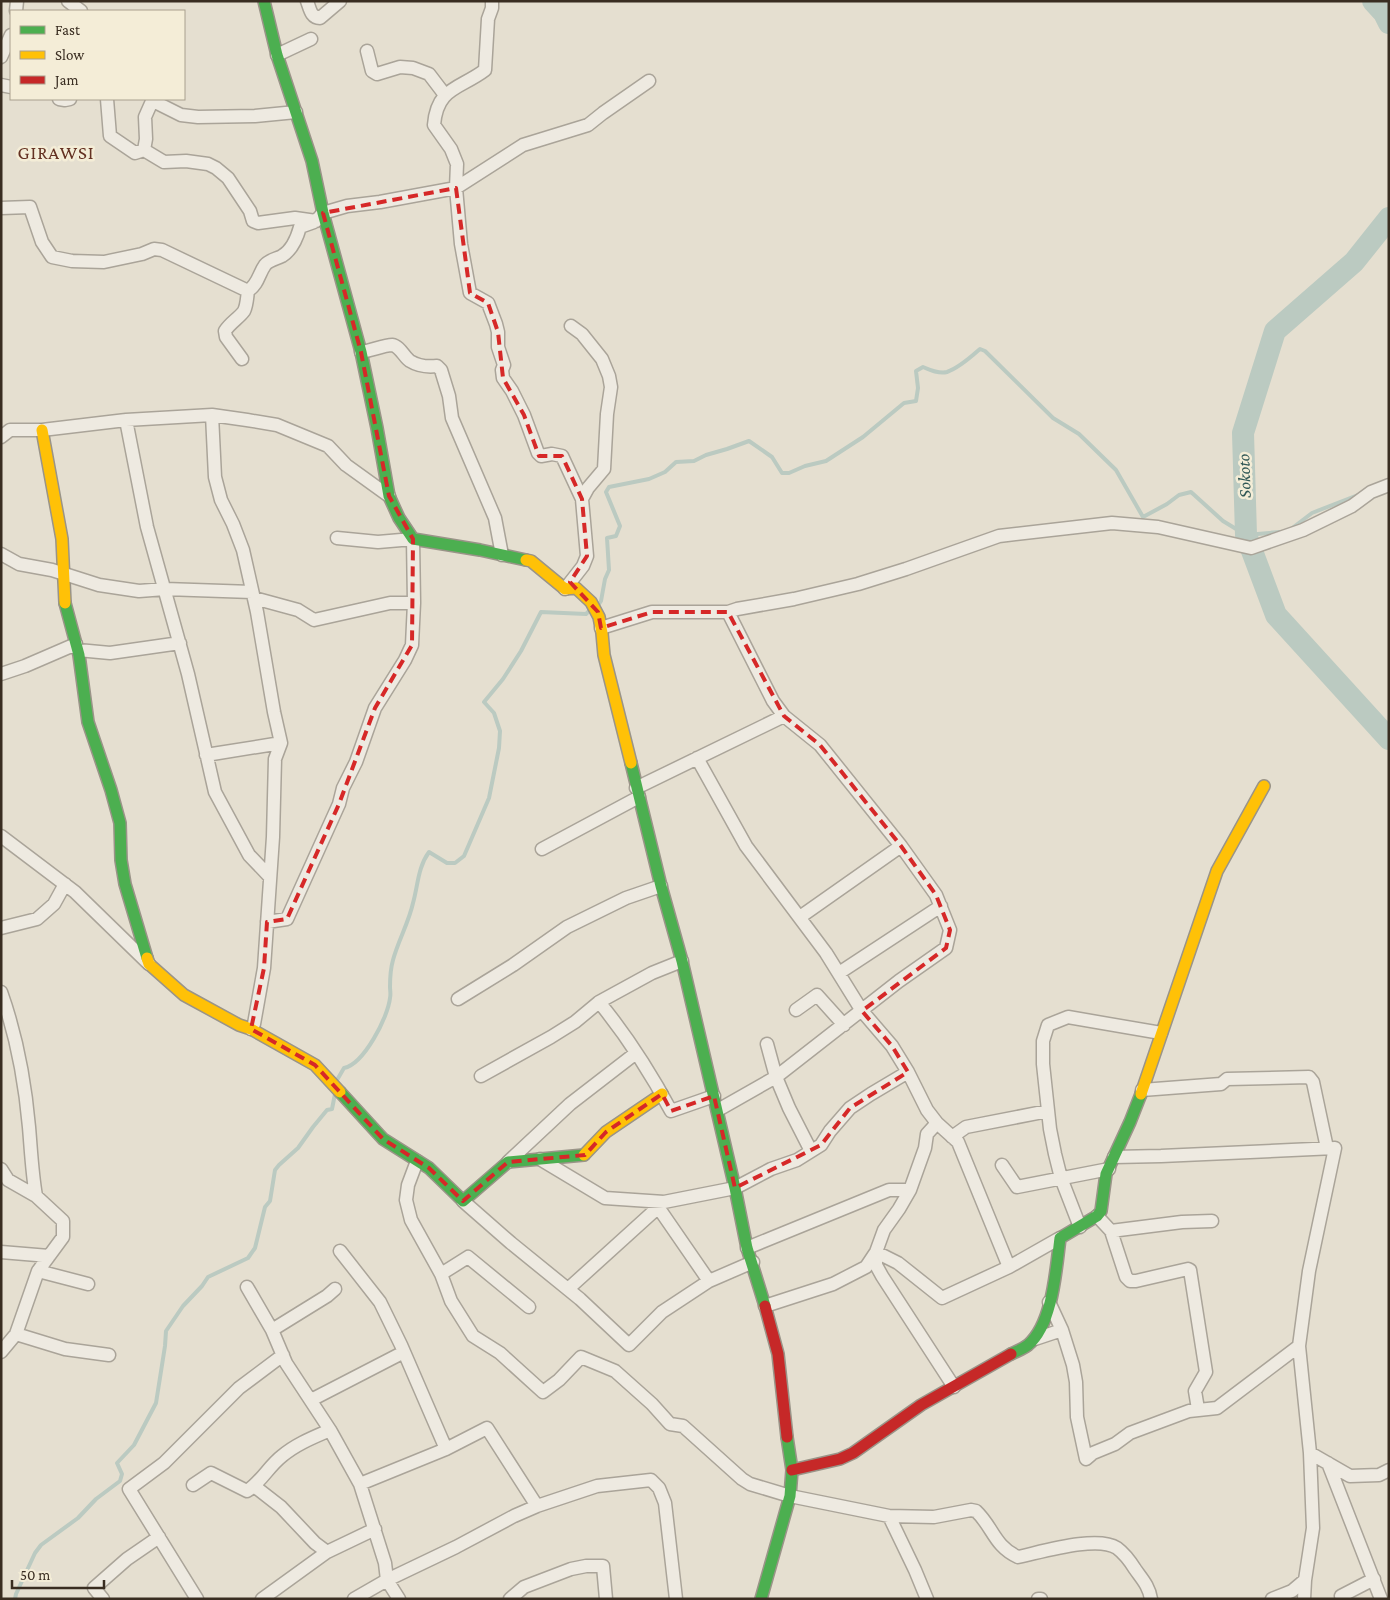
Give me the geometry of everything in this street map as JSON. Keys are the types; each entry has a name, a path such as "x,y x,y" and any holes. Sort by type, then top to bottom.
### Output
{"street":[{"path":"68,1 80,10"},
{"path":"264,1 277,54 312,161 319,217 361,352 389,496 399,518 413,538 414,603 412,645 405,660 374,708 356,762 343,788 339,804 287,919 267,922"},
{"path":"307,1 312,16 320,18 340,1"},
{"path":"492,1 492,8 488,19 485,70 475,78 455,86 445,95 438,105 434,117 434,125 451,149 457,164 456,188 461,244 470,293 488,303 498,332 498,347 504,365 502,370 503,378 524,415 538,453 542,456 552,454 562,456 582,499 587,556 583,566 565,589"},
{"path":"1,57 10,37"},
{"path":"277,54 311,39"},
{"path":"367,51 372,71 377,74 400,67 413,68 429,74 445,95"},
{"path":"242,359 226,337 225,331 229,324 244,311 248,291 254,286 265,264 272,259 282,256 290,248 297,237 300,227 347,206 456,188 523,145 588,125 602,113 650,82"},
{"path":"107,100 110,136 135,153 144,150 164,162 186,161 208,164 216,168 228,178 250,211 253,221 258,223 319,217"},
{"path":"144,150 146,118 153,100"},
{"path":"155,100 181,115 198,117 255,116 296,112"},
{"path":"1,208 30,207 42,242 52,257 72,261 104,262 142,254 154,248 162,250 248,291"},
{"path":"571,326 582,334 602,359 611,387 607,414 604,469 588,488 582,499"},
{"path":"361,352 391,345 397,347 413,363 426,367 437,366 441,370 449,396 452,418 495,518 502,555"},
{"path":"1,420 6,433 126,420 212,415 277,425 328,446 346,465 389,496"},
{"path":"212,415 215,477 221,500 243,550 281,743 275,758 274,818 264,968 254,1024 251,1029"},
{"path":"126,420 147,527 180,643 215,792 249,855 270,877"},
{"path":"42,430 62,540 65,605 77,647 88,722 120,823 121,860 125,884 148,964"},
{"path":"601,628 652,612 728,612 794,599 858,584 999,536 1112,523 1158,527 1251,548 1303,530 1352,506 1371,492 1389,484"},
{"path":"337,538 378,542 413,538 530,561 565,589 576,588 598,612 604,655 718,1110 747,1248 778,1354 792,1470 790,1496 761,1599"},
{"path":"1,554 19,564 52,570 99,585 139,591 165,588 253,595 298,610 314,620 390,603 414,603"},
{"path":"718,1110 776,1077 899,981 946,948 950,930 936,896 901,846 820,745 784,716 773,701 728,612"},
{"path":"1,674 77,647 110,653 180,643"},
{"path":"542,850 697,758 784,716"},
{"path":"206,755 281,743"},
{"path":"697,758 746,846 826,953 862,1011 892,1046 937,1123 958,1142 1009,1267"},
{"path":"876,1252 898,1263 942,1298 1009,1267 1097,1216 1100,1210 1106,1174 1142,1090 1217,872 1264,786"},
{"path":"1,836 75,892 148,964 184,995 239,1025 251,1029 315,1065 383,1139 429,1168 463,1201 568,1289 629,1345 662,1312 709,1281 752,1262"},
{"path":"800,917 901,846"},
{"path":"1,928 37,919 54,904 65,884"},
{"path":"458,999 513,965 567,927 626,898 661,886"},
{"path":"839,974 941,906"},
{"path":"481,1076 575,1022 599,1002 652,973 682,961"},
{"path":"1,992 7,1007 19,1060 29,1126 31,1168 36,1196"},
{"path":"796,1010 817,995 844,1025"},
{"path":"599,1002 626,1036 649,1070 671,1111 714,1096"},
{"path":"1080,1227 1055,1154 1048,1111 1043,1064 1043,1041 1048,1025 1068,1017 1162,1033"},
{"path":"767,1044 776,1077 789,1108 812,1151"},
{"path":"463,1201 570,1104 636,1053"},
{"path":"540,1159 605,1198 661,1205 735,1188 771,1169 797,1160 812,1151 821,1144 850,1108 908,1072"},
{"path":"1142,1090 1221,1084 1227,1079 1309,1077 1313,1082 1328,1148"},
{"path":"508,1162 585,1155 606,1132 662,1094"},
{"path":"952,1137 966,1127 1048,1111"},
{"path":"765,1306 833,1284 866,1267 876,1252 884,1230 910,1190 925,1148 927,1134 937,1123"},
{"path":"1114,1157 1335,1148 1309,1271 1298,1346 1310,1453 1312,1528 1304,1580 1304,1599"},
{"path":"418,1161 408,1185 406,1200 411,1220 441,1274 451,1301 473,1336 500,1353 543,1392 559,1380 581,1357 616,1371 652,1404 670,1424 683,1426 742,1480 750,1484 790,1496 889,1516 934,1517 971,1510 976,1511 995,1538 1008,1552 1018,1557 1088,1543 1106,1544 1116,1547 1131,1561 1133,1567 1147,1585 1151,1599"},
{"path":"1002,1165 1017,1187 1109,1169"},
{"path":"1,1169 8,1180 36,1196 64,1221 63,1237 38,1271 16,1334 1,1352"},
{"path":"747,1248 889,1190 910,1190"},
{"path":"661,1205 709,1281"},
{"path":"568,1289 661,1205"},
{"path":"1097,1216 1111,1231 1126,1277 1130,1281 1190,1270 1206,1372 1195,1391 1198,1409"},
{"path":"1111,1231 1182,1222 1212,1221"},
{"path":"792,1470 840,1459 853,1453 921,1405 1028,1346 1041,1329 1049,1302 1053,1288 1060,1238"},
{"path":"340,1251 380,1302 446,1449"},
{"path":"1,1252 49,1256"},
{"path":"876,1252 876,1265 882,1276 954,1387"},
{"path":"441,1274 468,1257 529,1307"},
{"path":"38,1271 88,1284"},
{"path":"247,1287 272,1330 286,1363 330,1430 360,1484 385,1563 387,1580 399,1599"},
{"path":"272,1330 327,1296 335,1289"},
{"path":"1049,1302 1062,1330 1073,1365 1076,1382 1077,1417 1086,1459 1093,1453 1115,1444 1130,1433 1189,1411 1217,1408 1298,1346"},
{"path":"1035,1339 1062,1330"},
{"path":"16,1334 65,1349 110,1355"},
{"path":"311,1400 404,1352"},
{"path":"197,1599 129,1489 164,1463 239,1388 283,1355"},
{"path":"360,1484 446,1449 487,1428 537,1506"},
{"path":"193,1485 211,1473 247,1491 283,1455 306,1441 330,1430"},
{"path":"1310,1453 1350,1476 1379,1475 1389,1470"},
{"path":"1328,1463 1381,1599"},
{"path":"354,1599 387,1580 537,1506 597,1486 651,1480 659,1488 665,1503 676,1599"},
{"path":"254,1486 281,1507 315,1543 327,1552"},
{"path":"889,1516 927,1599"},
{"path":"262,1599 327,1552 375,1530"},
{"path":"104,1599 94,1588 127,1559 159,1537"},
{"path":"510,1599 524,1587 571,1569 586,1566 603,1566 606,1599"},
{"path":"1341,1596 1374,1579"},
{"path":"1272,1599 1292,1591 1304,1580"}],"highlighted area":[{"path":"456,188 470,293 488,303 498,332 503,378 524,415 539,456 562,456 582,499 587,556 570,582 598,612 601,628 652,612 728,612 784,716 820,745 901,846 936,895 950,930 946,948 862,1011 892,1046 908,1072 850,1108 821,1145 735,1188 714,1096 671,1111 662,1094 606,1132 585,1155 508,1162 463,1201 429,1168 383,1139 315,1065 251,1029 264,968 267,922 287,919 339,804 375,708 412,645 413,539 389,496 361,352 323,213"}],"waterway":[{"name":"Sokoto","path":"1373,1 1384,13 1389,23"},
{"name":"Sokoto","path":"1389,218 1354,262 1275,331 1243,433 1246,535 1276,615 1389,739"},
{"path":"599,604 609,570 607,538 616,536 620,526 606,492 609,487 649,479 665,472 676,462 694,461 706,455 749,441 772,457 782,473 789,473 805,466 826,461 863,437 904,403 916,401 918,388 916,371 923,367 938,372 947,372 969,359 980,349 985,351 1053,418 1079,434 1116,470 1143,517 1179,495 1191,492 1223,521 1246,535 1280,532"},
{"path":"1291,529 1312,513 1358,495"},
{"path":"337,1080 344,1068 352,1065 367,1049 385,1016 390,997 390,977 393,960 411,910 420,870 425,858 429,852 447,863 455,863 464,856 489,798 499,748 500,731 494,713 484,702 503,679 521,651 541,612 586,614 591,609"},
{"path":"15,1599 35,1553 41,1545 78,1518 96,1499 120,1481 122,1474 117,1463 134,1445 156,1403 166,1331 183,1306 208,1277 248,1258 255,1248 265,1207 270,1201 275,1170 298,1148 327,1110 332,1109 335,1094"}],"traffic: fast":[{"path":"264,1 277,55 312,161 323,213 361,352 389,496 399,518 413,539 526,560"},
{"path":"65,603 79,655 88,722 120,823 121,860 125,884 147,958"},
{"path":"631,763 661,886 682,961 735,1188 747,1248 765,1306"},
{"path":"340,1092 383,1139 429,1168 463,1201 508,1162 584,1155"},
{"path":"1011,1354 1028,1345 1043,1324 1055,1280 1060,1238 1097,1216 1101,1211 1106,1174 1141,1094"},
{"path":"761,1599 790,1496 792,1470 787,1437"}],"traffic: slow":[{"path":"42,430 62,539 65,603"},
{"path":"526,560 531,561 565,589 576,588 591,602 599,617 604,655 631,763"},
{"path":"1141,1094 1217,871 1264,786"},
{"path":"147,958 149,964 184,995 239,1025 251,1029 315,1065 340,1092"},
{"path":"584,1155 606,1132 662,1094"}],"traffic: jam":[{"path":"765,1306 778,1354 787,1437"},
{"path":"792,1470 840,1459 853,1453 921,1405 1011,1354"}],"district":[{"name":"GIRAWSI","path":"56,152"}]}
